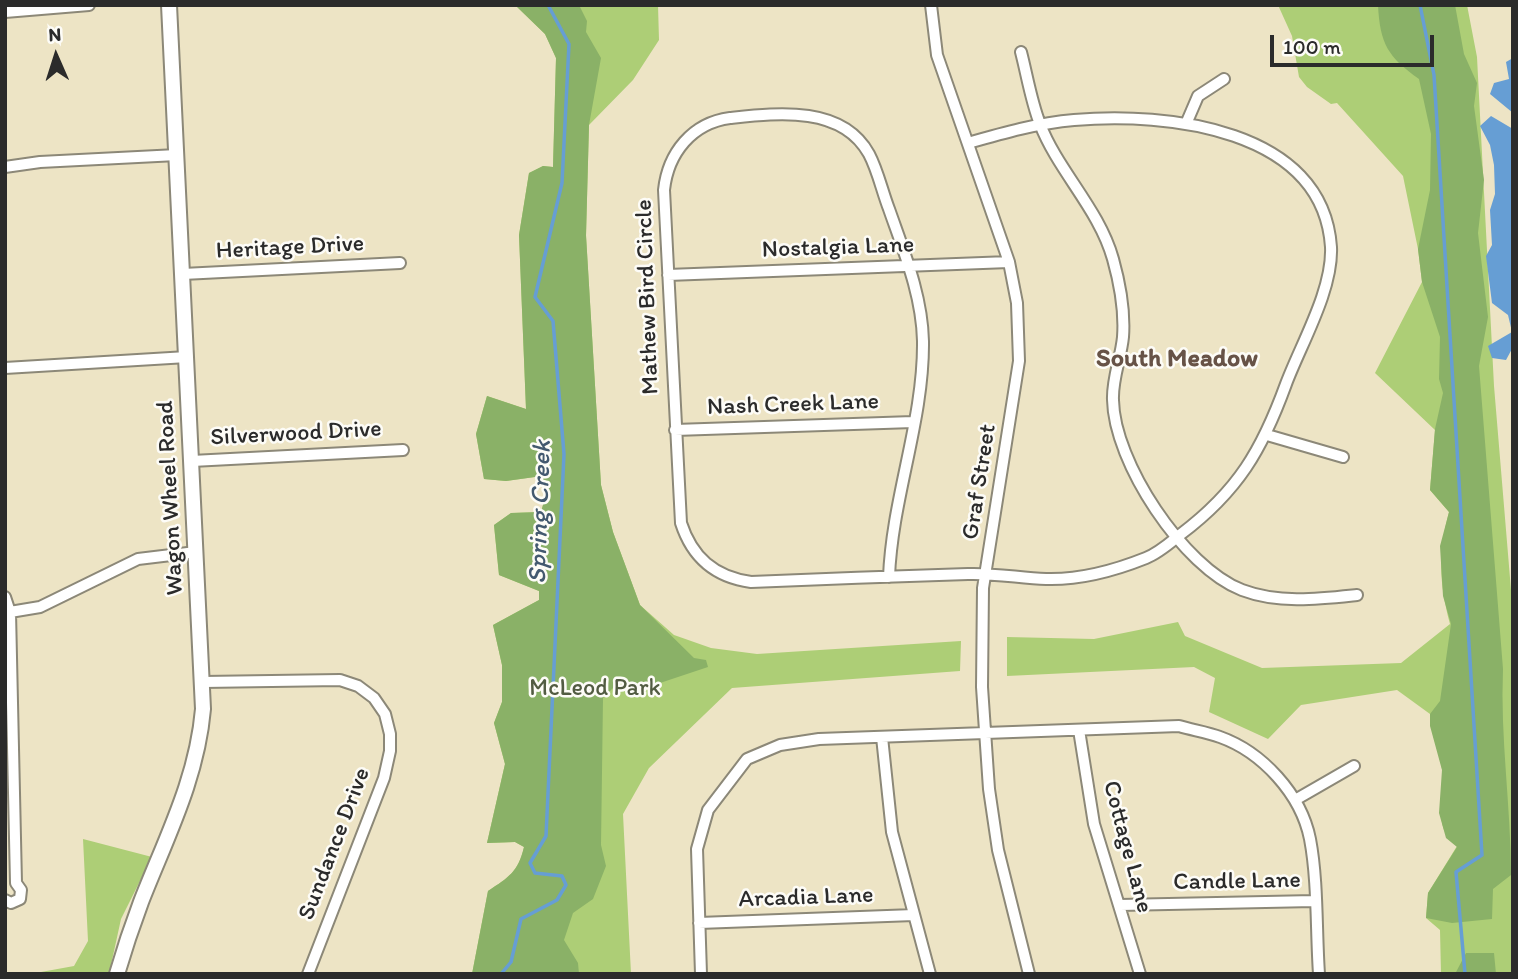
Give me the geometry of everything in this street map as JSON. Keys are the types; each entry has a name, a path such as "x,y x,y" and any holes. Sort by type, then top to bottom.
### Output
{"street":[{"path":"5,12 89,5"},
{"name":"Wagon Wheel Road","path":"117,974 140,903 191,778 200,740 203,682 169,5"},
{"name":"Graf Street","path":"931,5 937,55 1009,262 1017,303 1019,361 985,574 982,687 998,850 1029,974"},
{"path":"1021,51 1040,124 1109,243 1122,292 1123,335 1112,397 1116,430 1128,463 1176,538 1204,567 1241,590 1288,600 1357,596"},
{"path":"1186,124 1198,96 1224,79"},
{"name":"Mathew Bird Circle","path":"890,577 923,343 919,306 909,266 873,164 852,133 831,121 795,115 717,121 700,127 678,149 667,170 664,190 675,430 681,523 690,546 705,564 726,576 751,582 985,574 1049,579 1102,572 1149,557 1207,515 1240,478 1267,435 1323,294 1331,249 1325,215 1318,198 1304,178 1260,145 1186,124 1108,118 1040,124 968,143"},
{"path":"5,167 40,162 177,155"},
{"name":"Nostalgia Lane","path":"668,275 1009,262"},
{"name":"Heritage Drive","path":"183,274 400,263"},
{"path":"5,368 187,357"},
{"name":"Nash Creek Lane","path":"675,430 913,422"},
{"path":"1267,435 1343,457"},
{"name":"Silverwood Drive","path":"192,461 403,450"},
{"path":"10,612 40,607 138,559 196,552"},
{"path":"5,597 10,612 16,883 21,890 20,899 11,902 5,900"},
{"name":"Sundance Drive","path":"203,682 341,680 374,698 385,714 390,734 384,778 308,974"},
{"path":"701,974 697,849 699,838 708,810 747,759 780,744 882,737 1178,726 1222,738 1254,755 1276,775 1295,800 1310,838 1319,974"},
{"name":"Cottage Lane","path":"1079,730 1094,824 1140,974"},
{"path":"882,737 892,832 930,974"},
{"path":"1295,800 1354,766"},
{"name":"Candle Lane","path":"1120,905 1314,901"},
{"name":"Arcadia Lane","path":"699,923 914,915"}],"green space":[{"name":"McLeod Park","path":"515,5 658,5 659,40 633,80 589,125 586,236 601,485 613,532 640,605 674,635 711,648 757,654 961,641 960,671 732,688 649,768 623,814 631,974 472,974 488,891 512,873 524,847 515,842 487,843 505,764 494,723 502,702 502,665 493,625 539,600 539,591 499,575 494,525 511,513 541,512 545,498 542,476 506,481 484,479 476,434 487,396 526,409 519,235 529,173 543,166 553,167 556,58 545,34"},
{"name":"McLeod Park","path":"515,5 579,5 587,21 586,32 601,58 589,125 586,235 601,485 613,532 640,605 694,658 706,660 708,667 654,685 620,681 603,698 601,845 606,866 593,899 573,913 564,940 578,963 579,974 472,974 488,891 512,873 524,847 515,842 487,843 505,764 494,723 502,702 502,665 493,625 539,600 539,591 499,575 494,525 511,513 541,512 545,498 542,476 506,481 484,479 476,434 487,396 526,409 519,235 529,173 543,166 553,167 556,58 545,34"},
{"path":"1278,5 1467,5 1477,57 1494,386 1513,614 1513,974 1441,974 1440,930 1426,918 1428,893 1457,846 1449,838 1442,820 1442,769 1430,714 1397,690 1301,705 1268,739 1209,712 1215,678 1194,667 1007,676 1007,637 1094,639 1178,622 1185,636 1262,668 1401,663 1450,624 1441,568 1449,512 1430,490 1435,430 1375,373 1422,282 1403,176 1337,103 1331,104 1307,87 1299,77 1292,36"},
{"path":"1378,5 1455,5 1464,54 1477,83 1474,106 1484,180 1478,233 1488,317 1479,366 1503,669 1511,875 1493,889 1492,919 1452,923 1426,918 1428,893 1457,847 1446,838 1439,813 1442,770 1430,726 1430,714 1440,701 1451,624 1443,596 1440,546 1449,512 1430,490 1435,429 1443,393 1439,379 1440,337 1422,282 1418,249 1430,190 1431,134 1419,79 1400,64 1388,48 1381,30"},
{"path":"83,839 152,857 121,919 109,974 30,974 74,966 88,941"},
{"path":"1466,953 1494,953 1496,974 1455,974"}],"water":[{"path":"1513,58 1513,113 1490,94 1494,83 1509,79 1506,62"},
{"path":"1491,116 1513,129 1513,347 1506,360 1492,358 1488,346 1512,332 1508,315 1492,303 1486,256 1492,245 1490,210 1495,194 1494,165 1490,145 1480,126"}],"waterway":[{"name":"Spring Creek","path":"501,974 511,962 521,919 557,900 566,885 562,876 535,873 530,863 546,836 564,454 553,321 535,297 562,183 569,44 548,5"},
{"path":"1420,5 1434,75 1482,855 1456,872 1465,974"}],"district":[{"name":"South Meadow","path":"1177,359"}]}
